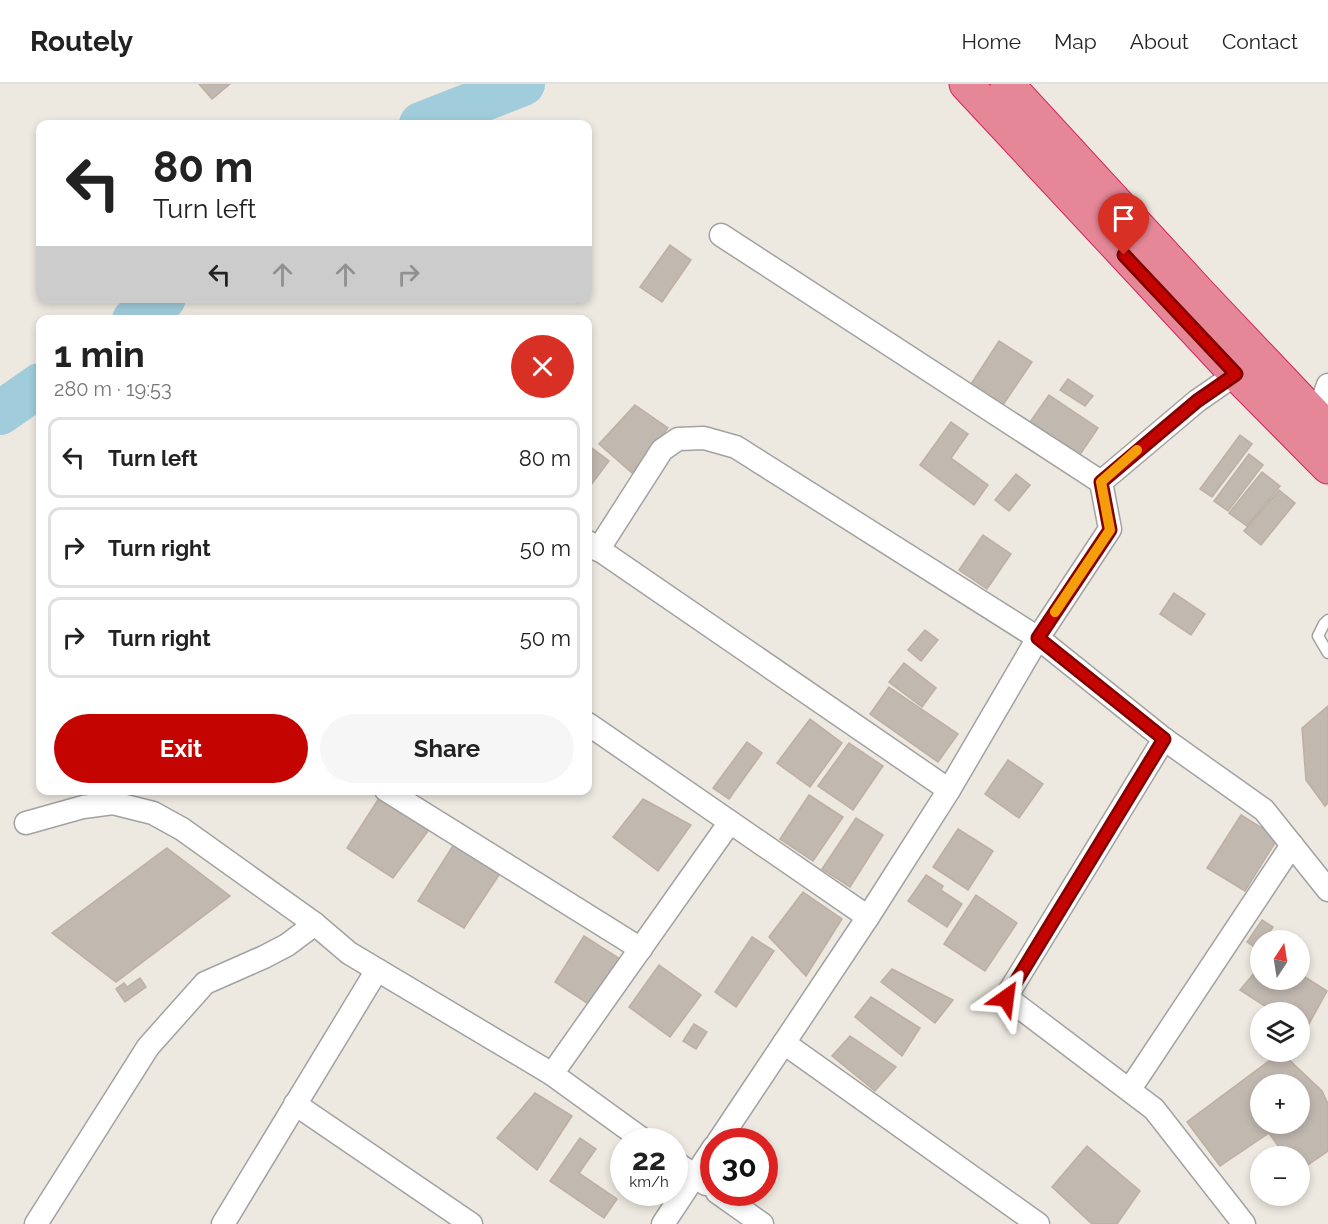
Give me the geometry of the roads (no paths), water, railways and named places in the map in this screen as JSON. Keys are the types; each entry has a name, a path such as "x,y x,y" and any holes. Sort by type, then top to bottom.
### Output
{"highway":[{"path":"966,84 1236,374 1316,430"},
{"path":"1007,84 1316,430 1328,467"}],"street":[{"path":"721,235 1101,482 1110,530 1038,638 949,790 868,917 727,1128"},
{"path":"1101,482 1197,401 1236,374"},
{"path":"1316,430 1328,385"},
{"path":"949,790 593,546 662,450 678,439 704,438 736,447 1038,638 1164,739 1264,810 1328,890"},
{"path":"592,727 868,917"},
{"path":"1164,739 1006,998 1154,1109 1244,1224"},
{"path":"394,795 640,949"},
{"path":"26,823 83,807 113,803 153,813 182,829 315,924 349,953 552,1074 627,1128"},
{"path":"552,1074 730,822"},
{"path":"1130,1089 1292,845"},
{"path":"36,1224 148,1047 205,982 243,967 287,945 315,924"},
{"path":"223,1224 377,970"},
{"path":"784,1042 1038,1224"},
{"path":"295,1104 471,1224"},
{"path":"663,1224 700,1168"},
{"path":"688,1171 700,1180"},
{"path":"737,1206 762,1224"}],"lane":[{"path":"1328,620 1318,636 1328,652"}],"waterway":[{"path":"431,120 523,84"},
{"path":"141,315 157,303"},
{"path":"0,413 36,388"}]}
